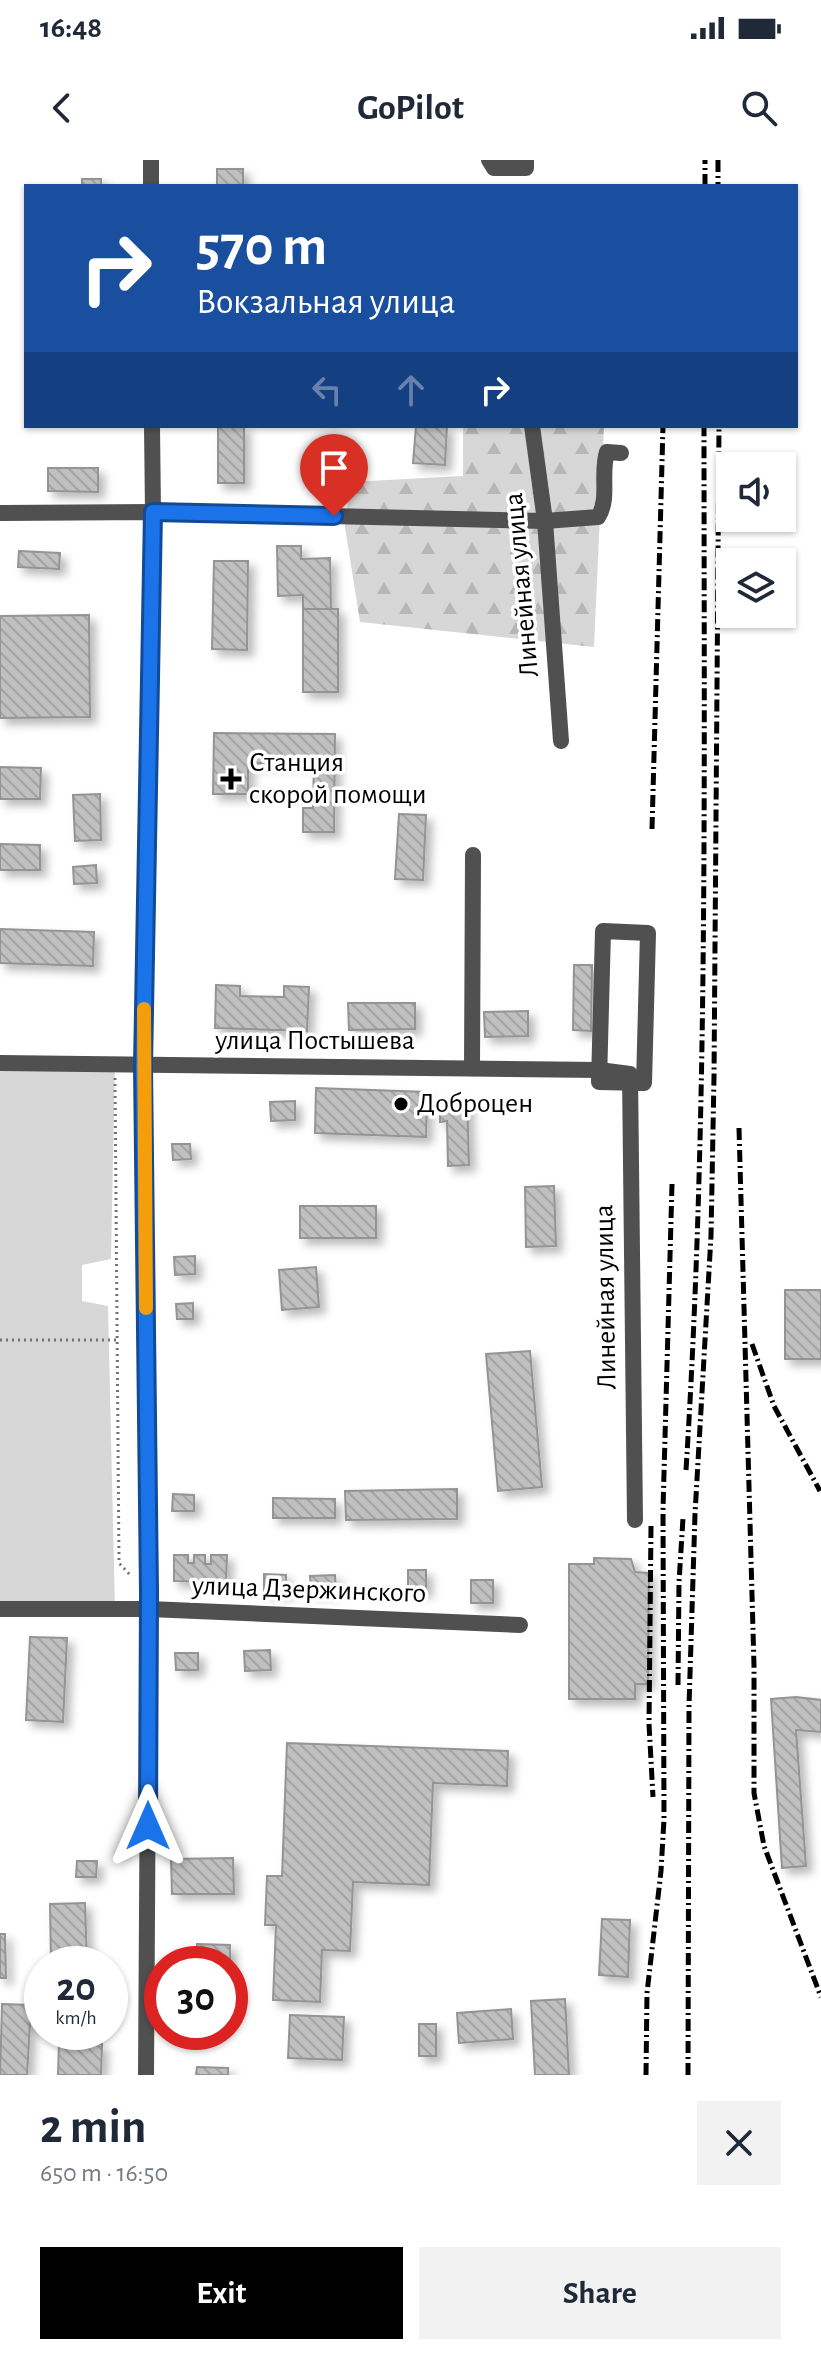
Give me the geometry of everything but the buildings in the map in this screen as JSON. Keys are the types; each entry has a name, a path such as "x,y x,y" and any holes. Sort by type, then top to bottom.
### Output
{"street":[{"path":"151,160 151,184"},
{"path":"489,160 494,168 522,164 520,184"},
{"path":"146,2075 149,1601 143,1066 152,428"},
{"name":"Линейная улица","path":"532,428 545,521 561,741"},
{"path":"0,513 153,512 545,521 598,517 604,508 603,465 607,452 621,453"},
{"path":"472,1068 473,855"},
{"path":"599,1070 603,931 648,933 644,1083 630,1078"},
{"name":"улица Постышева","path":"0,1063 599,1070 630,1078"},
{"name":"Линейная улица","path":"630,1078 635,1520"},
{"name":"улица Дзержинского","path":"0,1609 149,1601 520,1625"}],"path":[{"path":"115,1062 119,1563 149,1601"},
{"path":"0,1340 117,1340"}],"green space":[{"path":"463,428 604,428 594,647 360,622 345,527 350,482 463,476"},
{"path":"115,1062 111,1259 82,1265 82,1301 108,1306 115,1609 0,1604 0,1063"}],"railway":[{"path":"705,160 705,184"},
{"path":"718,160 718,184"},
{"path":"652,829 663,428"},
{"path":"686,1470 701,1078 704,428"},
{"path":"688,2075 689,1706 695,1514 711,1236 714,1077 719,428"},
{"path":"739,1128 754,1666 754,1793 764,1846 821,1997"},
{"path":"646,2075 647,1993 664,1819 663,1510 672,1184"},
{"path":"752,1344 774,1406 820,1491"},
{"path":"678,1685 683,1518"},
{"path":"651,1526 649,1724 653,1797"}],"slow traffic":[{"path":"144,1009 146,1308"}],"place":[{"name":"Станция скорой помощи","path":"231,779"},
{"name":"Доброцен","path":"401,1104"}],"route":[{"path":"148,1826 149,1592 143,1066 153,512 334,516"}]}
